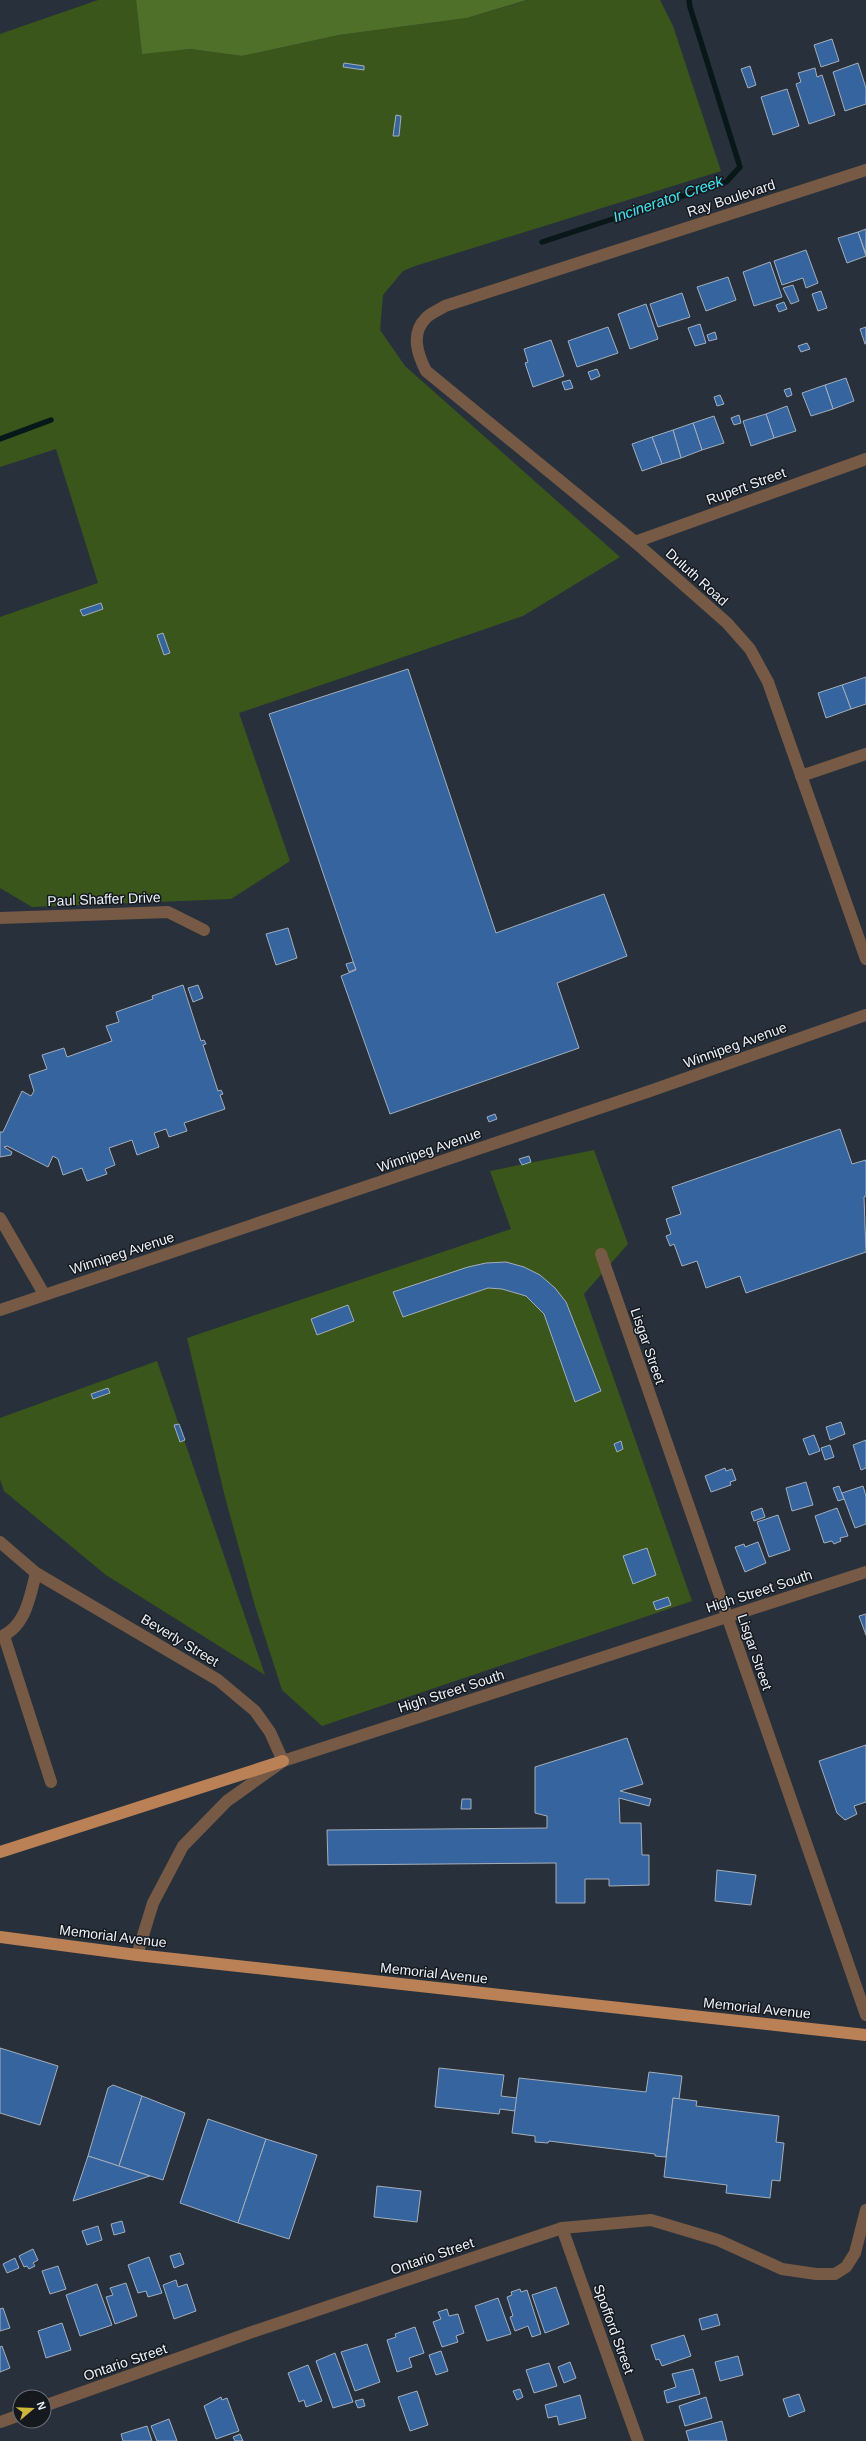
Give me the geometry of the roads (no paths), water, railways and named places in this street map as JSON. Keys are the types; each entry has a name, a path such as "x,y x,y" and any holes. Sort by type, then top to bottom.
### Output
{"main road":[{"path":"0,1852 283,1761"},
{"name":"Memorial Avenue","path":"0,1937 138,1955 866,2035"}],"street":[{"name":"Ray Boulevard","path":"445,306 866,170"},
{"name":"Duluth Road","path":"445,306 425,318 416,337 418,355 426,371 635,542 727,624 750,649 768,682 866,959"},
{"name":"Rupert Street","path":"635,542 866,459"},
{"path":"801,776 866,754"},
{"name":"Paul Shaffer Drive","path":"0,918 168,912 204,930"},
{"name":"Winnipeg Avenue","path":"0,1310 650,1092 866,1015"},
{"path":"0,1218 44,1294"},
{"name":"Lisgar Street","path":"601,1254 726,1618 866,2014"},
{"name":"Beverly Street","path":"0,1542 36,1573 218,1680 255,1711 270,1732 283,1761"},
{"name":"High Street South","path":"138,1955 153,1903 183,1846 227,1802 283,1761 866,1572"},
{"path":"36,1573 26,1610 14,1629 2,1636 51,1782"},
{"name":"Ontario Street","path":"52,2403 255,2332 562,2228 650,2220 718,2240 782,2269 816,2274 835,2274 846,2267 856,2253 866,2210"},
{"name":"Spofford Street","path":"562,2228 638,2441"},
{"path":"0,2422 12,2418"}],"waterway":[{"name":"Incinerator Creek","path":"542,242 726,182 740,167 689,0"},
{"name":"Incinerator Creek","path":"0,439 51,420"}]}
